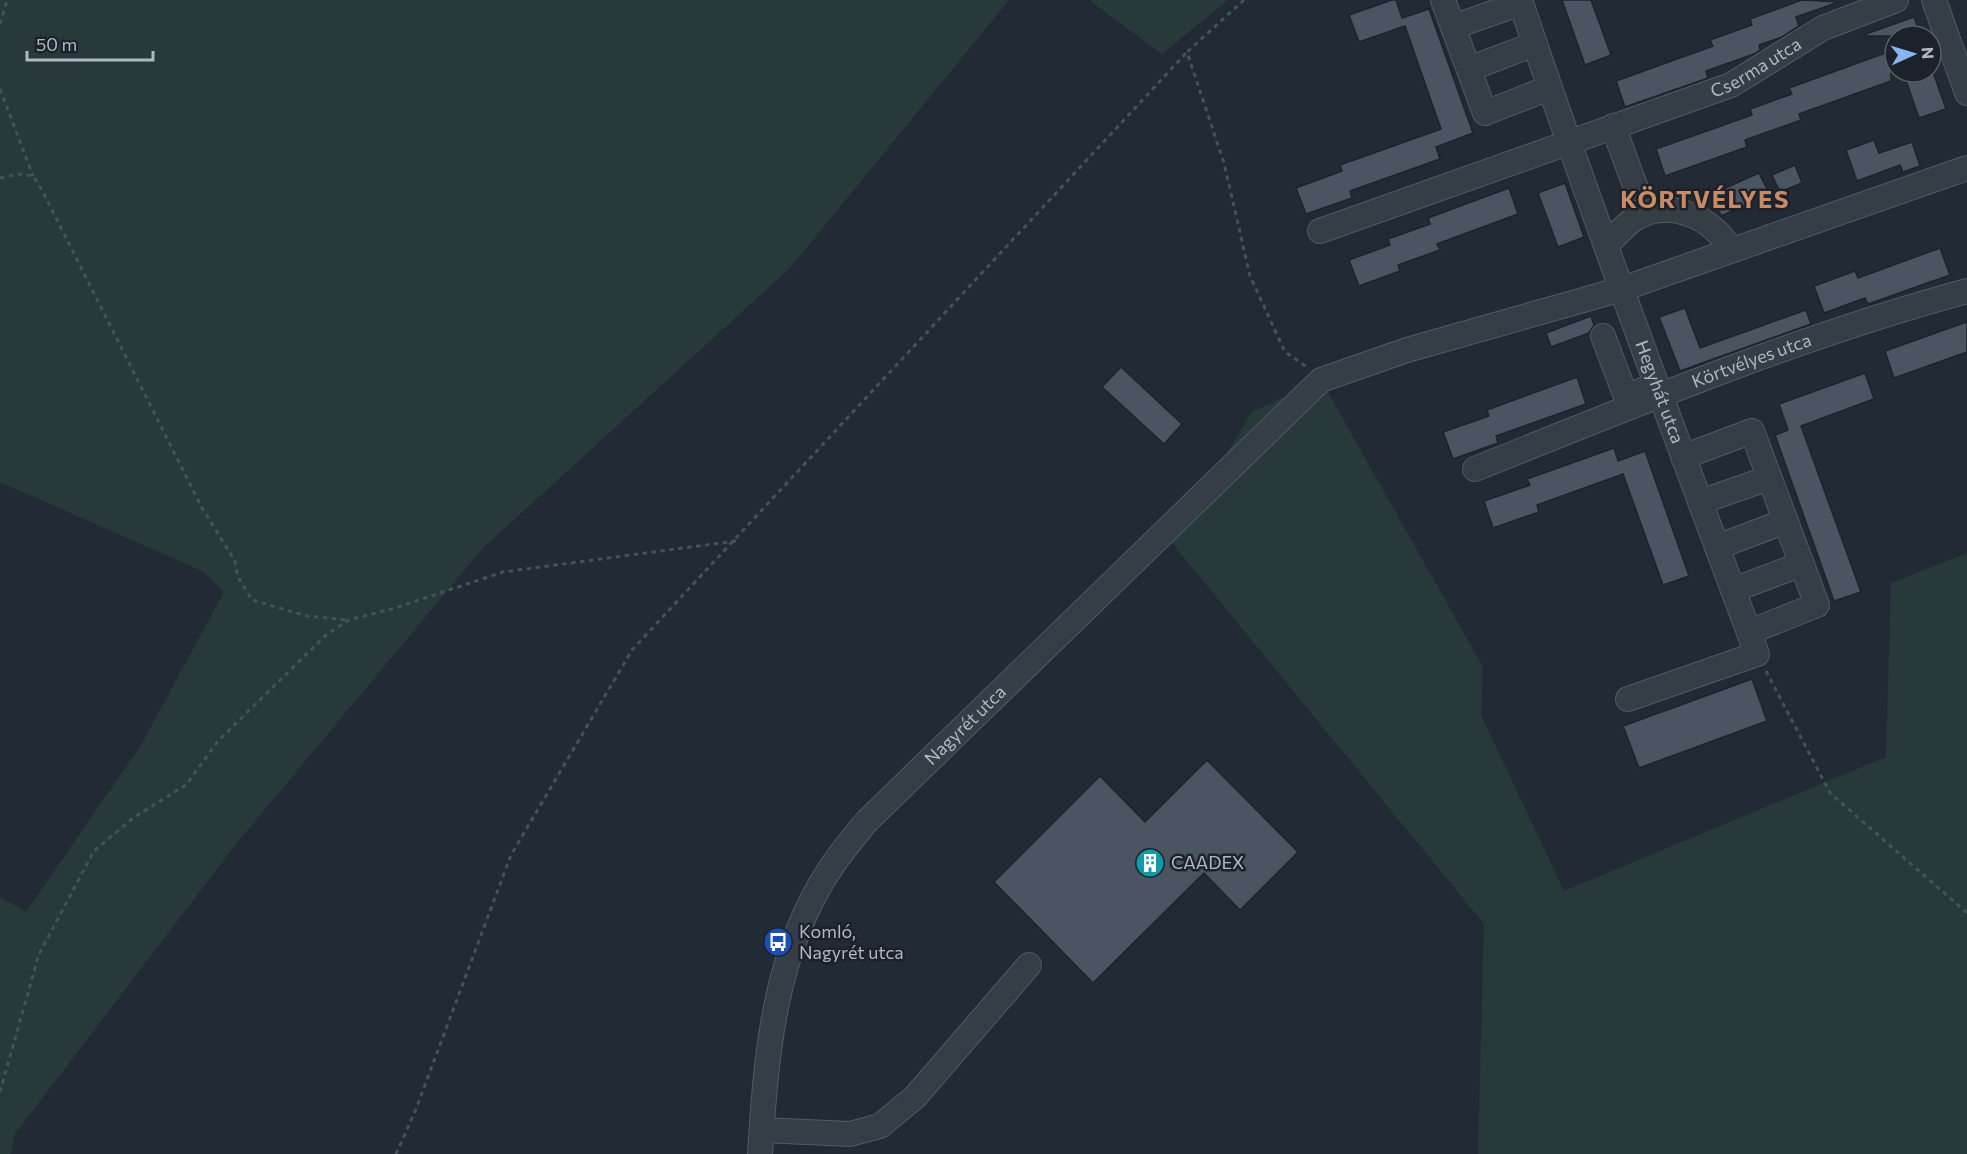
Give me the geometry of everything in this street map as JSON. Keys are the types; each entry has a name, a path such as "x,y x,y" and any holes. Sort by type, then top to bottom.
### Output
{"street":[{"path":"1443,0 1485,112 1550,88"},
{"name":"Cserma utca","path":"1320,231 1731,85 1823,28 1896,0"},
{"path":"1934,0 1967,93"},
{"path":"1453,27 1520,2"},
{"name":"Hegyhát utca","path":"1520,2 1568,143 1753,643"},
{"path":"1469,69 1535,44"},
{"path":"1613,126 1636,188"},
{"path":"1321,380 1407,350 1622,289 1967,168"},
{"path":"1606,245 1635,219 1656,212 1681,210 1723,236 1731,250"},
{"name":"Körtvélyes utca","path":"1475,469 1658,390 1905,308 1967,291"},
{"path":"1603,336 1626,397 1658,390"},
{"name":"Nagyrét utca","path":"760,1154 778,989 792,947 829,869 866,822 1321,380"},
{"path":"1628,699 1753,643 1817,605 1752,431 1683,457"},
{"path":"1700,502 1769,478"},
{"path":"1717,547 1786,521"},
{"path":"1733,590 1802,564"},
{"path":"762,1130 850,1134 880,1126 915,1097 1029,965"}],"path":[{"path":"0,24 7,0"},
{"path":"396,1154 416,1109 511,855 632,650 736,541 1186,52 1244,0"},
{"path":"1186,52 1224,163 1250,276 1285,352 1300,361 1321,380"},
{"path":"0,89 33,176 130,362 202,508 234,561 238,577 252,600 307,616 349,620"},
{"path":"0,178 18,174 33,176"},
{"path":"0,1092 39,954 94,851 133,818 186,785 218,741 326,635 349,620 395,608 503,572 736,541"},
{"path":"1753,643 1830,793 1967,913"}],"shaded area":[{"path":"0,0 1009,0 790,268 483,548 236,844 15,1134 11,1154 0,1154 0,897 26,912 141,745 224,592 202,571 0,482"},
{"path":"1089,0 1228,0 1162,54"},
{"path":"1321,380 1483,667 1481,715 1564,891 1886,757 1891,583 1967,553 1967,1154 1478,1154 1484,924 1172,543 1252,412"}],"building":[{"path":"1396,0 1402,18 1429,9 1473,133 1436,147 1440,159 1350,191 1352,198 1306,214 1296,188 1342,171 1340,165 1441,129 1405,26 1359,42 1349,15"},
{"path":"1562,0 1591,0 1611,55 1585,65"},
{"path":"1802,0 1839,2 1796,17 1799,26 1782,37 1759,45 1760,50 1754,54 1706,71 1708,78 1625,107 1616,81 1713,46 1710,40 1752,25 1750,19"},
{"path":"1914,17 1917,24 1894,24"},
{"path":"1883,28 1883,36 1866,36 1866,34"},
{"path":"1883,54 1883,84 1799,114 1801,120 1745,140 1747,147 1665,176 1656,149 1752,115 1750,109 1792,94 1789,88"},
{"path":"1907,84 1937,84 1946,109 1919,118"},
{"path":"1874,140 1879,153 1912,142 1920,166 1903,172 1900,165 1857,181 1846,150"},
{"path":"1795,165 1802,183 1780,192 1772,175"},
{"path":"1759,173 1767,189 1744,200 1746,205 1721,216 1712,194"},
{"path":"1565,183 1584,237 1558,247 1538,193"},
{"path":"1509,188 1518,214 1437,244 1440,250 1398,265 1400,271 1359,286 1349,260 1390,245 1388,239 1430,224 1428,218"},
{"path":"1940,248 1950,275 1868,304 1865,298 1824,313 1814,286 1855,271 1858,278"},
{"path":"1685,308 1700,348 1806,310 1811,324 1680,371 1659,317"},
{"path":"1591,316 1594,325 1589,333 1551,347 1546,333"},
{"path":"1967,322 1967,352 1894,378 1885,351"},
{"path":"1121,367 1182,424 1164,444 1102,387"},
{"path":"1865,373 1874,399 1801,426 1861,592 1834,601 1775,435 1788,430 1779,404"},
{"path":"1577,377 1586,404 1496,436 1498,443 1453,459 1443,432 1489,416 1487,410"},
{"path":"1614,448 1618,461 1645,451 1689,576 1663,585 1623,474 1537,505 1539,512 1493,528 1484,501 1530,485 1527,479"},
{"path":"1752,679 1767,721 1639,768 1623,726"},
{"name":"CAADEX","path":"1207,760 1298,852 1240,910 1204,873 1093,983 994,882 1100,776 1145,822"}],"place":[{"name":"CAADEX","path":"1150,863"},
{"name":"Komló, Nagyrét utca","path":"778,942"}],"district":[{"name":"KÖRTVÉLYES","path":"1705,200"}]}
